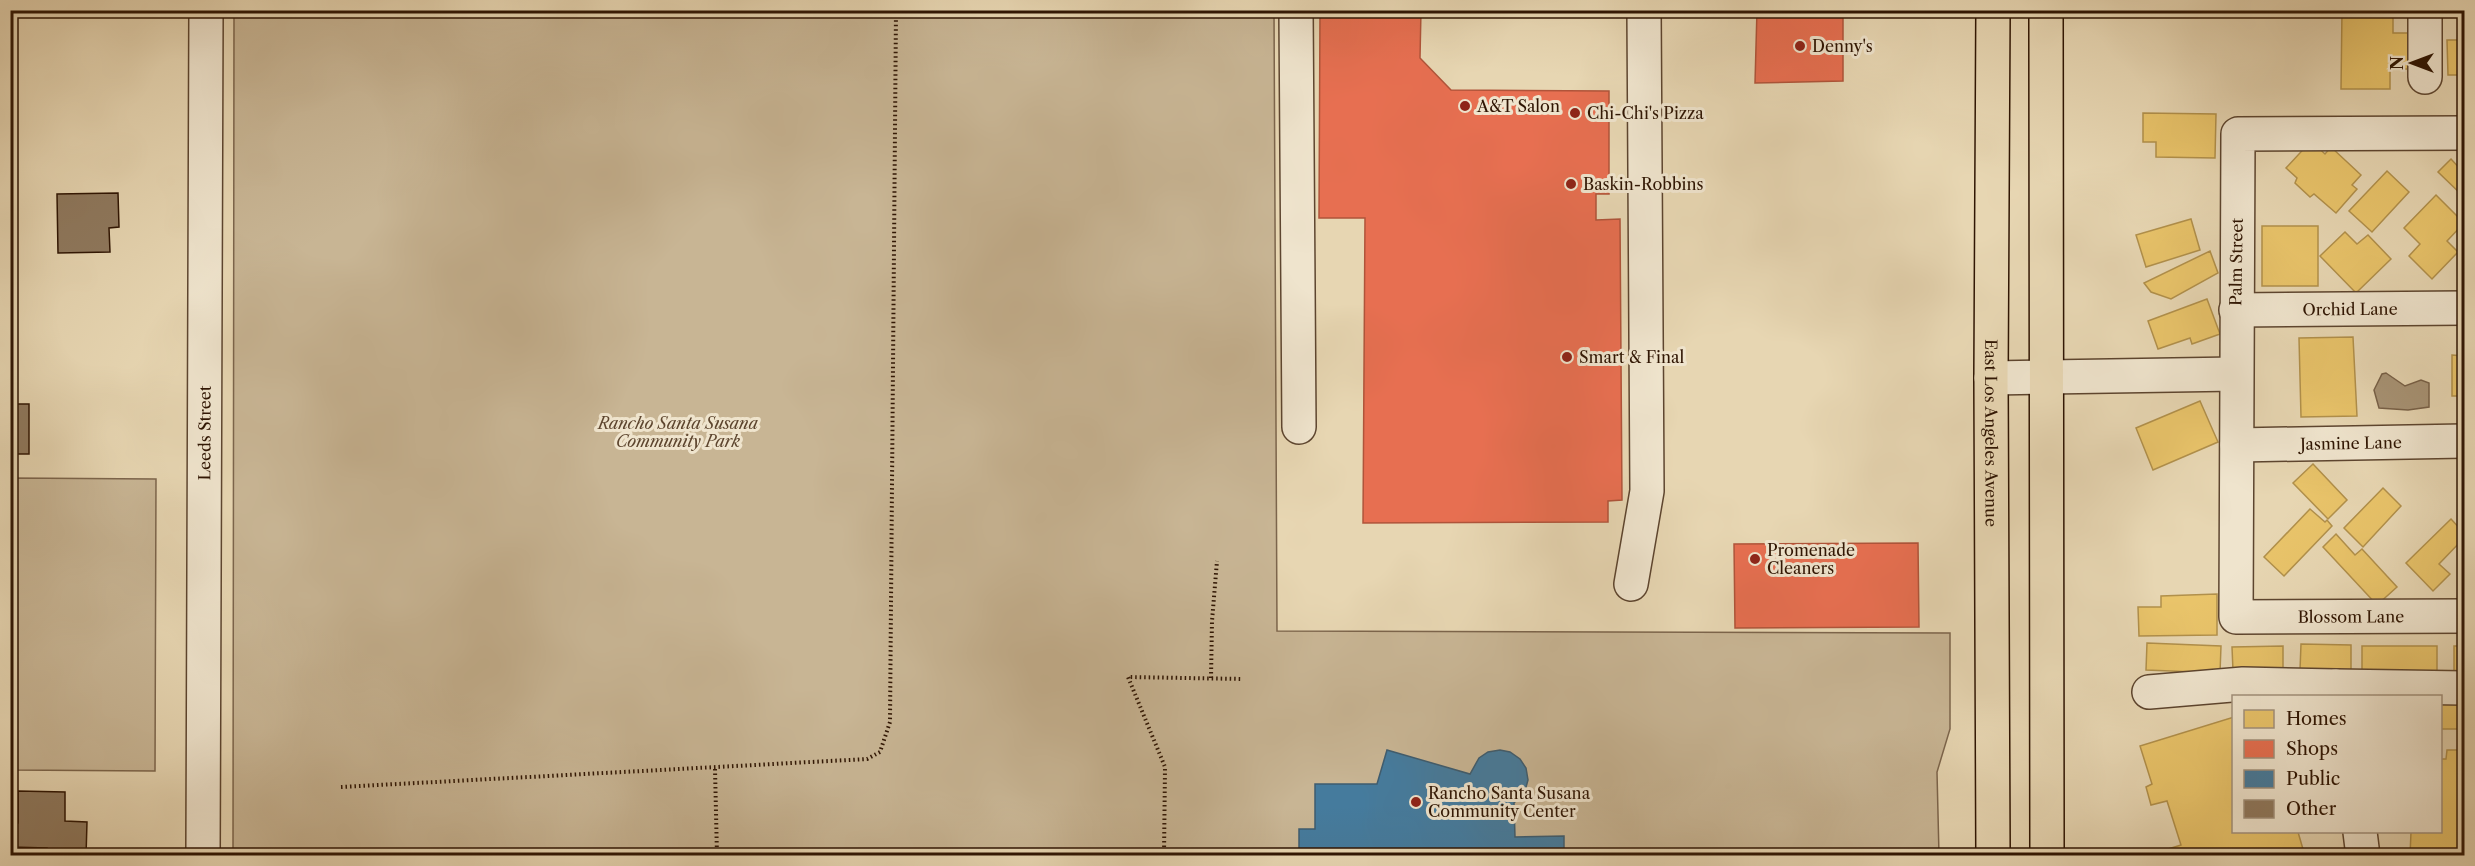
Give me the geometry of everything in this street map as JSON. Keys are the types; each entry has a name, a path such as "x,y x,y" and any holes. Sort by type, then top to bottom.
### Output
{"main road":[{"name":"East Los Angeles Avenue","path":"1993,10 1991,378 1993,855"},
{"path":"2046,10 2047,855"}],"street":[{"name":"Leeds Street","path":"203,855 206,10"},
{"path":"1296,10 1299,427"},
{"path":"1631,584 1647,491 1644,10"},
{"path":"2425,10 2425,76"},
{"name":"Palm Street","path":"2236,617 2238,134 2464,133"},
{"name":"Orchid Lane","path":"2236,310 2464,308"},
{"path":"1991,378 2236,374"},
{"name":"Jasmine Lane","path":"2236,445 2464,441"},
{"name":"Blossom Lane","path":"2236,617 2464,616"},
{"path":"2148,692 2242,684 2337,691 2464,688"},
{"path":"2360,833 2363,855"}],"path":[{"path":"340,787 716,769 867,759 880,752 890,723 896,10"},
{"path":"1211,678 1212,621 1217,561"},
{"path":"1164,855 1165,767 1128,677 1243,679"},
{"path":"716,769 717,855"},
{"path":"1564,850 1945,850"}],"green space":[{"name":"Rancho Santa Susana Community Park","path":"234,11 1274,11 1277,631 1950,633 1950,729 1937,772 1939,855 233,856"},
{"path":"11,478 156,479 155,771 11,770"}],"shaded area":[{"path":"2386,373 2405,386 2421,380 2429,383 2429,407 2408,410 2379,408 2374,390 2382,374"}],"building: Homes":[{"path":"2342,10 2393,11 2393,33 2411,33 2411,69 2390,69 2390,89 2341,89"},
{"path":"2447,40 2464,40 2464,75 2448,75"},
{"path":"2143,113 2216,114 2215,158 2156,157 2156,142 2143,142"},
{"path":"2311,141 2325,154 2331,147 2361,175 2352,185 2357,189 2336,213 2314,194 2310,197 2295,183 2297,178 2286,168"},
{"path":"2451,159 2464,173 2464,197 2438,172"},
{"path":"2387,171 2409,192 2372,232 2349,211"},
{"path":"2436,195 2464,223 2447,241 2458,252 2432,279 2409,256 2420,244 2404,228"},
{"path":"2191,219 2200,250 2146,267 2136,235"},
{"path":"2262,226 2318,226 2318,286 2262,286"},
{"path":"2345,232 2357,244 2368,235 2391,259 2356,293 2320,256"},
{"path":"2210,251 2218,273 2171,299 2151,292 2144,283"},
{"path":"2207,299 2220,334 2192,344 2190,338 2158,349 2148,321"},
{"path":"2353,337 2357,416 2301,417 2299,338"},
{"path":"2452,355 2464,356 2464,396 2452,396"},
{"path":"2200,401 2218,442 2153,470 2136,428"},
{"path":"2313,464 2347,500 2328,519 2293,483"},
{"path":"2383,488 2401,506 2363,547 2344,528"},
{"path":"2310,509 2332,526 2284,576 2264,557"},
{"path":"2451,519 2464,533 2464,538 2439,564 2450,574 2433,591 2406,563"},
{"path":"2336,534 2355,555 2362,549 2397,587 2377,605 2323,547"},
{"path":"2217,594 2217,635 2139,636 2138,607 2161,607 2161,596"},
{"path":"2147,643 2221,646 2220,673 2146,670"},
{"path":"2301,644 2351,645 2351,672 2300,670"},
{"path":"2283,646 2283,670 2233,671 2232,647"},
{"path":"2362,646 2437,646 2437,672 2362,671"},
{"path":"2454,646 2464,646 2464,671 2454,672"},
{"path":"2442,703 2464,704 2464,729 2442,729"},
{"path":"2232,718 2232,833 2298,833 2305,856 2170,856 2168,849 2181,845 2167,801 2151,805 2146,787 2152,784 2140,746"},
{"path":"2447,750 2464,750 2464,856 2410,856 2411,833 2442,833 2442,759 2446,759"}],"building: Shops":[{"path":"1320,10 1421,10 1420,58 1451,90 1609,91 1609,194 1596,194 1596,220 1620,219 1622,500 1608,501 1608,522 1363,523 1365,218 1319,218"},
{"name":"Denny's","path":"1757,10 1843,10 1843,81 1755,83"},
{"path":"1918,543 1919,627 1735,628 1734,544"}],"building: Public":[{"name":"Rancho Santa Susana Community Center","path":"1387,750 1470,774 1479,758 1488,752 1500,750 1510,752 1520,759 1526,768 1528,780 1525,791 1514,803 1515,837 1564,836 1564,856 1299,856 1299,829 1315,829 1315,784 1377,784"}],"building: Other":[{"path":"118,193 119,227 109,228 110,252 58,253 57,194"},
{"path":"10,404 29,404 29,454 10,454"},
{"path":"18,791 65,792 65,821 87,822 86,856 47,856 47,848 10,847 10,822 18,823"}],"place":[{"name":"Denny's","path":"1800,46"},
{"name":"A&T Salon","path":"1465,106"},
{"name":"Chi-Chi's Pizza","path":"1575,113"},
{"name":"Baskin-Robbins","path":"1571,184"},
{"name":"Smart & Final","path":"1567,357"},
{"name":"Promenade Cleaners","path":"1755,559"},
{"name":"Rancho Santa Susana Community Center","path":"1416,802"}]}
